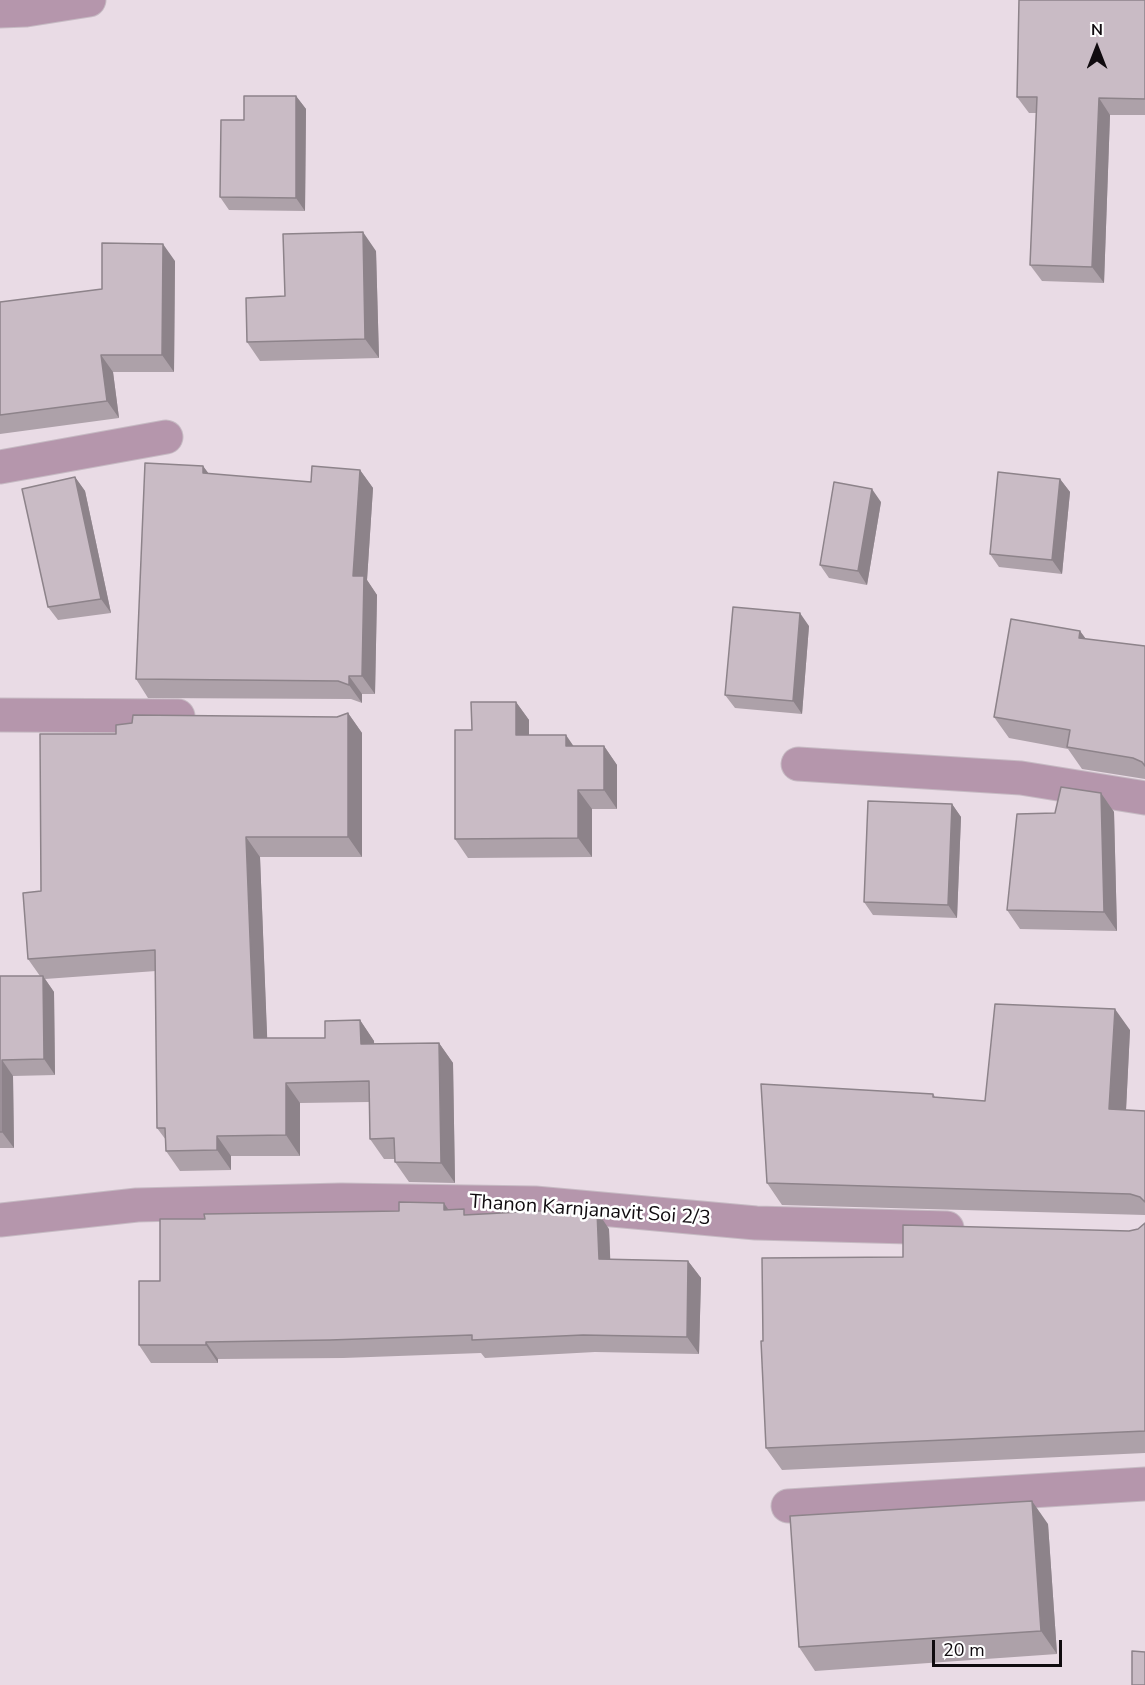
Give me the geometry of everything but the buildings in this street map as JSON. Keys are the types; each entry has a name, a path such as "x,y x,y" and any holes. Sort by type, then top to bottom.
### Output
{"street":[{"path":"0,11 26,10 88,0"},
{"path":"0,467 166,437"},
{"path":"0,715 211,716"},
{"path":"798,764 1021,777 1145,798"},
{"name":"Thanon Karnjanavit Soi 2/3","path":"0,1220 137,1205 341,1200 535,1203 756,1223 980,1229"},
{"path":"788,1506 1145,1484"}]}
